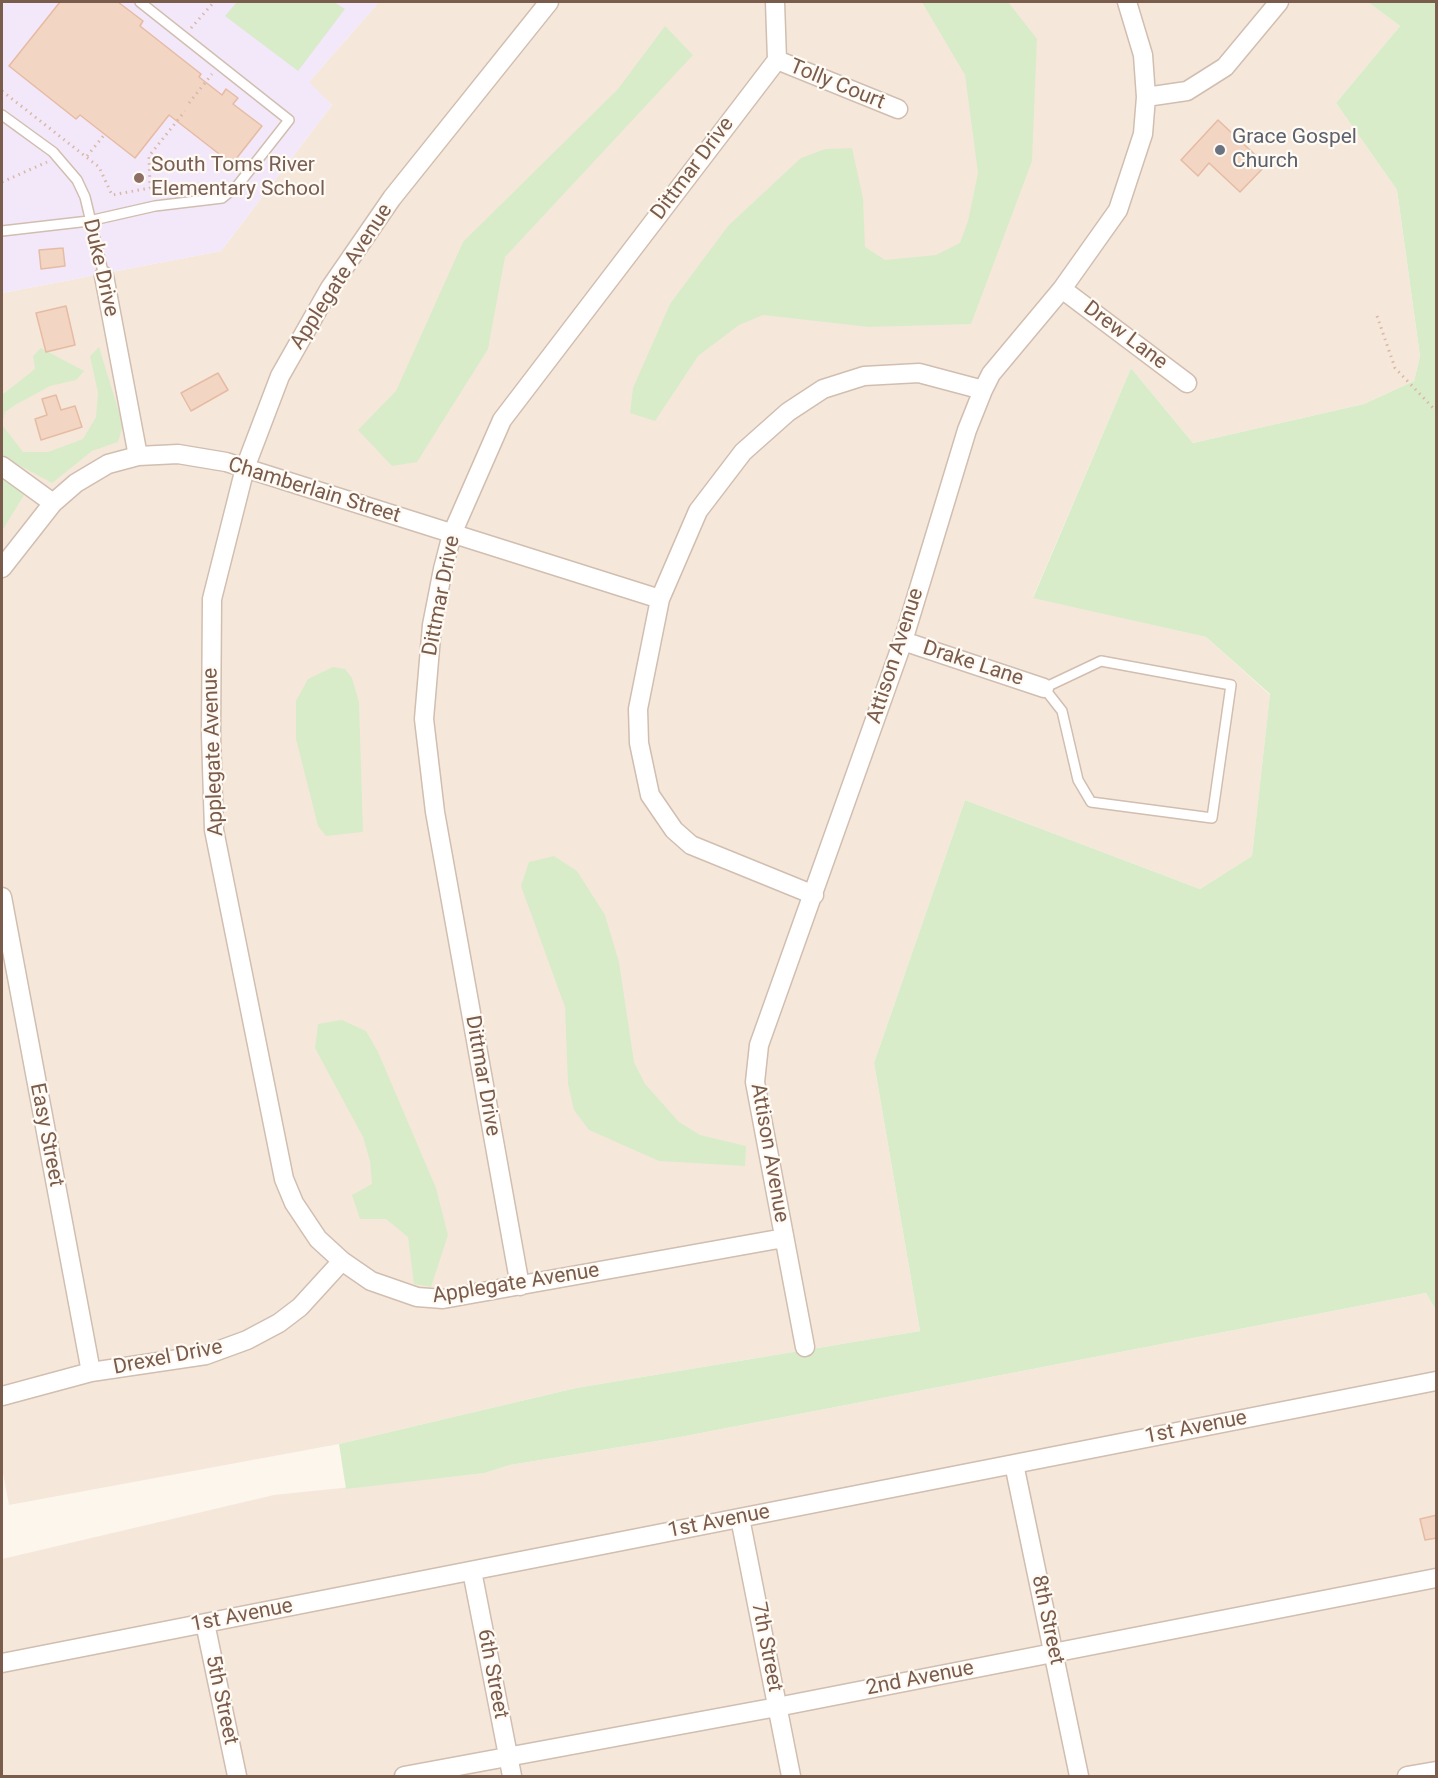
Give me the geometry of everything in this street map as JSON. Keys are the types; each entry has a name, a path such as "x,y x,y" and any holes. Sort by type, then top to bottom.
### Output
{"street":[{"name":"Applegate Avenue","path":"549,2 392,198 330,288 280,376 244,468 212,599 211,735 214,830 284,1179 294,1203 318,1239 342,1261 371,1281 417,1298 442,1299 784,1238"},
{"path":"775,2 777,60"},
{"name":"Attison Avenue","path":"805,1347 755,1082 755,1062 759,1045 903,641 967,430 983,390 991,374 1062,289 1118,210 1143,134 1146,97 1143,55 1127,2"},
{"path":"1146,97 1187,91 1225,67 1279,2"},
{"name":"Tolly Court","path":"777,60 898,109"},
{"name":"Dittmar Drive","path":"520,1286 435,812 424,719 432,625 452,534 502,420 777,60"},
{"name":"Duke Drive","path":"104,276 138,456"},
{"name":"Drew Lane","path":"1062,289 1187,383"},
{"path":"814,895 692,845 674,830 650,795 639,743 638,709 660,599 698,511 743,452 788,412 823,389 864,376 919,373 983,390"},
{"name":"Chamberlain Street","path":"2,568 52,503 76,483 108,464 138,456 178,454 244,468 660,599"},
{"path":"2,466 52,503"},
{"name":"Drake Lane","path":"903,641 1044,688"},
{"name":"Easy Street","path":"2,897 91,1372"},
{"name":"Drexel Drive","path":"2,1396 91,1372 206,1355 247,1340 279,1323 300,1307 342,1261"},
{"name":"1st Avenue","path":"2,1663 1437,1380"},
{"name":"8th Street","path":"1014,1464 1079,1776"},
{"name":"7th Street","path":"740,1518 791,1776"},
{"name":"6th Street","path":"472,1571 512,1776"},
{"name":"2nd Avenue","path":"404,1776 777,1707 1437,1578"},
{"name":"5th Street","path":"205,1623 237,1776"},
{"path":"1407,1776 1437,1771"}],"lane":[{"path":"2,231 89,221 155,206 222,198 238,185 289,120 140,2"},
{"name":"Duke Drive","path":"2,115 53,152 67,166 85,197 104,276"},
{"path":"1101,661 1231,685 1212,818 1091,802 1078,780 1062,711 1044,688 1101,661"}],"path":[{"path":"188,32 214,2"},
{"path":"189,102 214,71"},
{"path":"2,91 99,167 112,195 150,188 149,156 185,111"},
{"path":"86,156 105,134"},
{"path":"2,188 4,182 48,161"},
{"path":"1377,316 1395,368 1437,411"}],"shaded area":[{"name":"South Toms River Elementary School","path":"2,2 379,2 309,82 332,105 221,251 2,293"},
{"path":"379,2 1368,2 1400,26 1336,103 1397,190 1420,356 1414,381 1364,404 1193,443 1131,368 1033,597 1206,637 1270,695 1252,856 1200,889 965,800 874,1063 920,1331 576,1388 339,1444 9,1505 2,1468 2,293 221,251 332,105 308,83"},
{"path":"1426,1293 1436,1310 1436,1776 2,1776 2,1559 274,1495 485,1473 510,1465 675,1438"}],"green space":[{"path":"237,2 334,2 345,9 298,71 225,16"},
{"path":"922,2 1008,2 1037,39 1032,161 971,324 869,327 763,315 739,325 698,356 655,421 630,413 633,388 670,304 728,226 801,158 825,149 852,148 863,198 865,247 885,260 936,255 960,243 968,221 978,173 965,75"},
{"path":"1368,2 1436,2 1436,1310 1426,1293 675,1438 510,1465 485,1473 346,1489 339,1444 576,1388 920,1331 874,1063 965,800 1200,889 1252,856 1270,694 1206,637 1033,598 1131,368 1193,443 1364,404 1414,381 1420,356 1397,190 1336,103 1400,26"},
{"path":"665,26 693,55 505,257 488,349 417,462 392,466 358,430 396,391 463,242 618,89"},
{"path":"99,347 123,425 118,442 92,451 52,483 2,456 2,425 23,452 48,452 83,439 96,417 98,393 90,356"},
{"path":"41,348 84,371 76,380 50,386 15,405 5,412 2,425 2,395 35,369 33,356"},
{"path":"2,467 27,490 2,531"},
{"path":"333,667 345,669 352,678 359,702 363,832 326,836 318,826 296,739 296,701 308,679"},
{"path":"554,856 577,871 605,915 619,962 634,1062 645,1084 679,1122 700,1135 746,1146 745,1166 659,1161 589,1130 574,1110 568,1084 565,1007 521,886 529,862"},
{"path":"342,1020 366,1031 378,1052 436,1188 448,1235 431,1287 414,1284 408,1237 386,1219 360,1219 352,1195 372,1184 370,1161 363,1137 315,1048 318,1024"}],"building":[{"path":"60,2 118,2 143,21 140,26 201,74 199,77 222,95 226,89 238,98 233,104 262,126 232,164 169,115 135,158 80,115 76,119 9,66"},
{"name":"Grace Gospel Church","path":"1218,120 1266,165 1240,192 1209,163 1198,176 1181,160"},
{"path":"63,248 65,266 41,269 39,250"},
{"path":"66,306 75,345 46,352 36,313"},
{"path":"218,373 228,390 191,411 181,393"},
{"path":"56,395 61,410 75,406 82,427 41,440 35,419 47,415 42,399"},
{"path":"1437,1515 1437,1538 1425,1540 1420,1519"}],"place":[{"name":"Grace Gospel Church","path":"1220,150"},
{"name":"South Toms River Elementary School","path":"139,178"}]}
